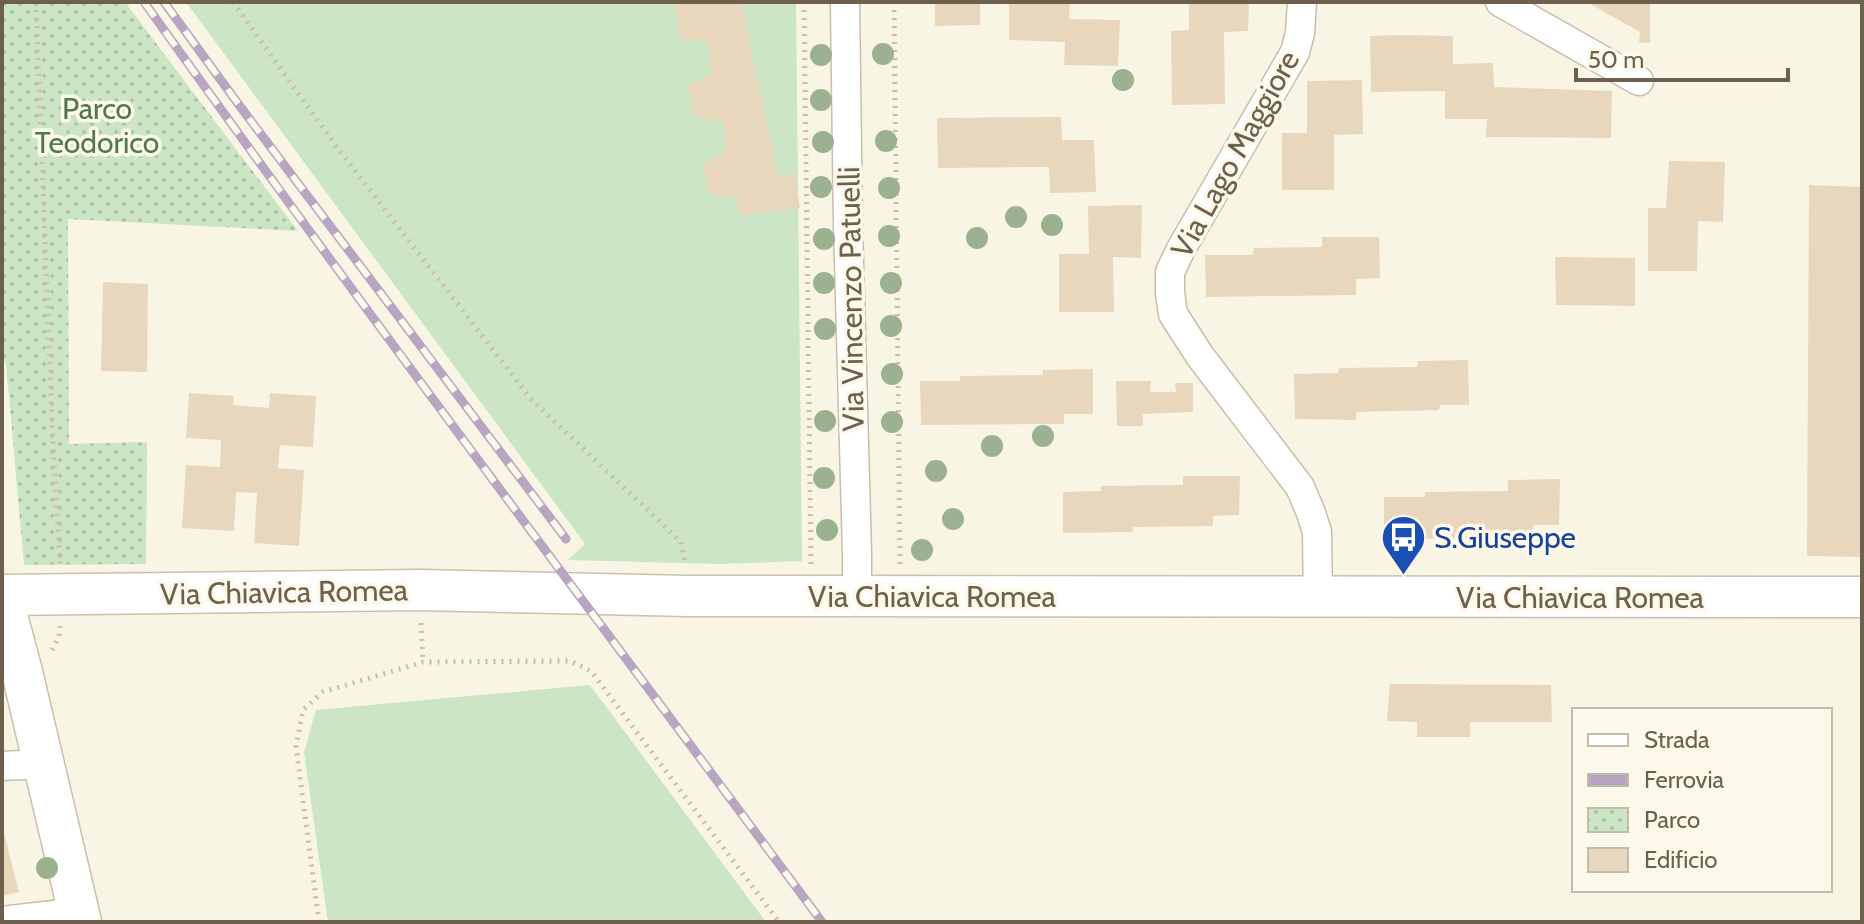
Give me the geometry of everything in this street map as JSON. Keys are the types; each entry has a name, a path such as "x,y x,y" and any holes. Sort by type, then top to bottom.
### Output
{"street":[{"name":"Via Vincenzo Patuelli","path":"845,2 857,596"},
{"name":"Via Lago Maggiore","path":"1302,2 1295,52 1181,249 1170,272 1170,293 1173,314 1200,356 1300,487 1317,532 1318,598"},
{"path":"1500,2 1639,81"},
{"name":"Via Chiavica Romea","path":"2,596 419,590 689,596 1862,597"},
{"path":"2,596 80,917 2,921"},
{"path":"2,766 44,764"}],"path":[{"path":"36,2 61,574"},
{"path":"233,2 336,146 530,398 681,542 689,596"},
{"path":"804,2 811,573"},
{"path":"894,2 900,572"},
{"path":"48,657 59,637 61,613"},
{"path":"319,922 296,747 303,710 323,692 423,662 570,661 591,671 779,922"}],"green space":[{"name":"Parco Teodorico","path":"2,2 125,2 298,231 68,219 69,444 147,442 146,564 24,565 6,364 2,356"},
{"path":"186,2 796,2 802,561 720,564 568,560 585,544"},
{"path":"590,685 766,922 328,922 304,752 316,710"}],"building":[{"path":"684,2 741,2 778,176 795,174 800,208 740,215 736,197 709,194 703,165 726,151 723,121 694,116 688,85 712,73 708,42 680,38 675,7"},
{"path":"935,2 980,2 980,25 935,26"},
{"path":"1009,2 1070,2 1069,19 1120,20 1118,66 1064,65 1065,42 1009,40"},
{"path":"1189,2 1249,2 1248,31 1224,32 1225,104 1172,105 1171,31 1189,30"},
{"path":"1587,2 1650,2 1650,43 1639,42 1640,32"},
{"path":"1370,36 1453,36 1453,64 1493,63 1494,87 1612,91 1611,138 1486,137 1487,119 1445,119 1445,91 1371,92"},
{"path":"1362,80 1363,134 1334,135 1334,190 1282,190 1282,133 1307,133 1307,81"},
{"path":"1061,117 1062,140 1094,140 1096,192 1050,193 1049,167 938,168 937,118"},
{"path":"1669,161 1725,162 1723,222 1698,221 1697,271 1648,271 1648,208 1666,208"},
{"path":"1809,185 1862,187 1862,557 1807,556"},
{"path":"1142,205 1141,258 1113,257 1114,312 1059,312 1059,254 1089,254 1088,206"},
{"path":"1322,237 1379,237 1380,278 1356,279 1356,295 1206,297 1205,255 1253,255 1254,248 1322,247"},
{"path":"1555,257 1635,258 1635,306 1556,305"},
{"path":"103,282 148,284 147,372 101,371"},
{"path":"1468,360 1469,405 1440,405 1439,410 1356,412 1356,420 1295,419 1294,374 1338,373 1339,368 1417,367 1418,361"},
{"path":"1093,369 1093,414 1064,414 1064,424 921,425 920,381 960,381 960,376 1043,375 1043,370"},
{"path":"1116,381 1151,381 1150,392 1176,392 1175,383 1193,383 1193,412 1143,414 1143,426 1117,426"},
{"path":"189,393 234,396 233,405 269,408 270,393 316,396 313,447 280,445 278,468 304,470 299,546 254,543 257,493 236,492 234,531 182,528 186,465 220,467 221,440 186,438"},
{"path":"1183,476 1240,476 1239,515 1213,516 1213,526 1133,527 1133,532 1063,533 1063,492 1101,491 1101,486 1183,485"},
{"path":"1560,479 1559,525 1533,525 1534,538 1384,539 1384,497 1425,497 1425,492 1508,491 1508,480"},
{"path":"1390,684 1551,685 1552,722 1470,722 1470,737 1417,737 1417,722 1387,721"},
{"path":"2,825 19,892 2,896"}],"railway":[{"path":"144,2 396,349 822,922"},
{"path":"164,2 566,539"}],"place":[{"name":"S.Giuseppe","path":"1403,576"}]}
